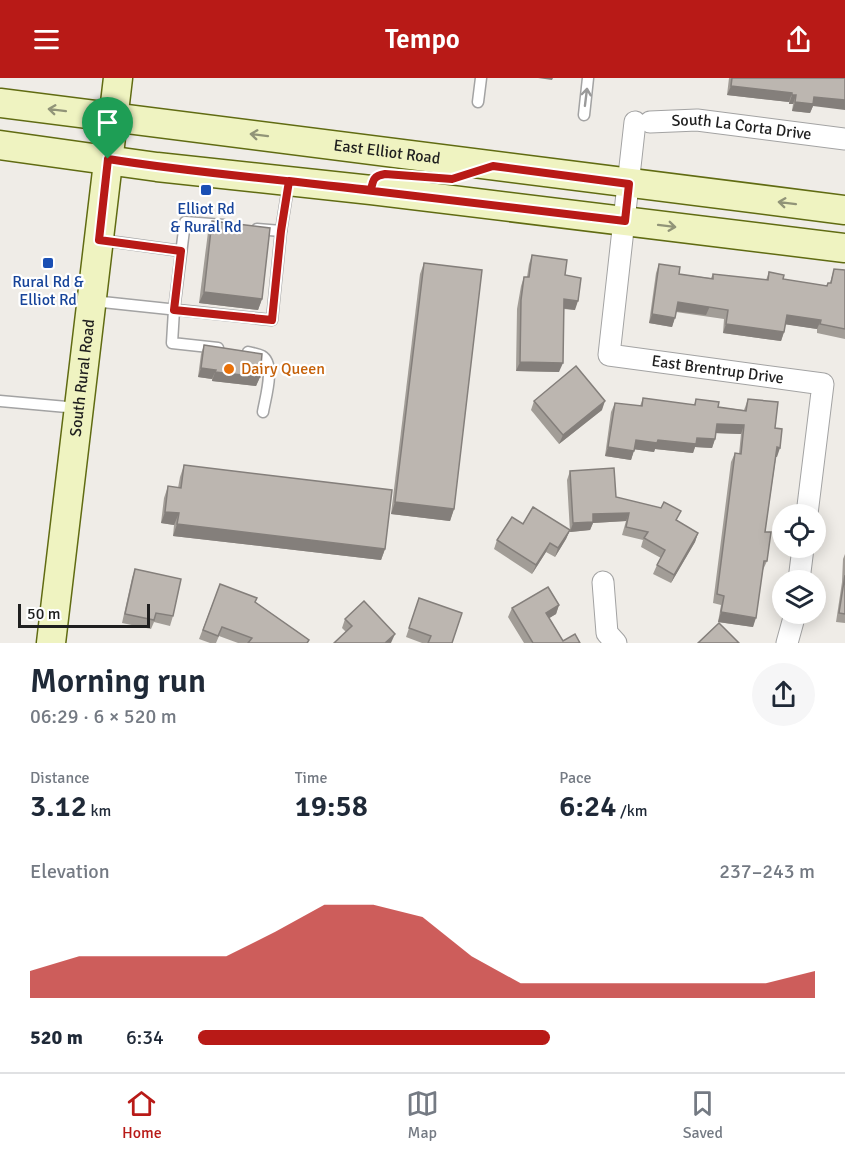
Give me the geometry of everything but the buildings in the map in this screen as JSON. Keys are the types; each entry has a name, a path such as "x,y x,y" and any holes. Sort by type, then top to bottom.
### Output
{"main road":[{"name":"South Rural Road","path":"51,643 118,78"},
{"name":"East Elliot Road","path":"0,103 845,210"},
{"path":"0,145 157,167 371,190 845,248"},
{"path":"371,190 373,179 377,175 452,179 493,166"}],"street":[{"name":"South La Corta Drive","path":"629,184 643,122 697,120 845,139"},
{"path":"625,221 629,184"},
{"name":"East Brentrup Drive","path":"625,221 609,355 824,384 808,504"},
{"path":"603,582 608,633 616,643"},
{"path":"787,643 792,624"}],"lane":[{"path":"478,102 481,78"},
{"path":"584,115 588,78"},
{"path":"92,301 272,320 281,231 289,181"},
{"path":"263,412 270,370 268,362 262,356 234,350 172,343 174,310 185,222 281,231"},
{"path":"99,240 181,251"},
{"path":"0,401 78,408"}],"place":[{"name":"Elliot Rd & Rural Rd","path":"206,190"},
{"name":"Rural Rd & Elliot Rd","path":"48,263"},
{"name":"Dairy Queen","path":"229,369"}],"route":[{"path":"108,159 157,167 207,171 371,190 373,179 377,175 397,173 452,179 493,166 629,184 625,221 289,181 281,231 272,320 174,310 181,251 99,240 108,159"}]}
